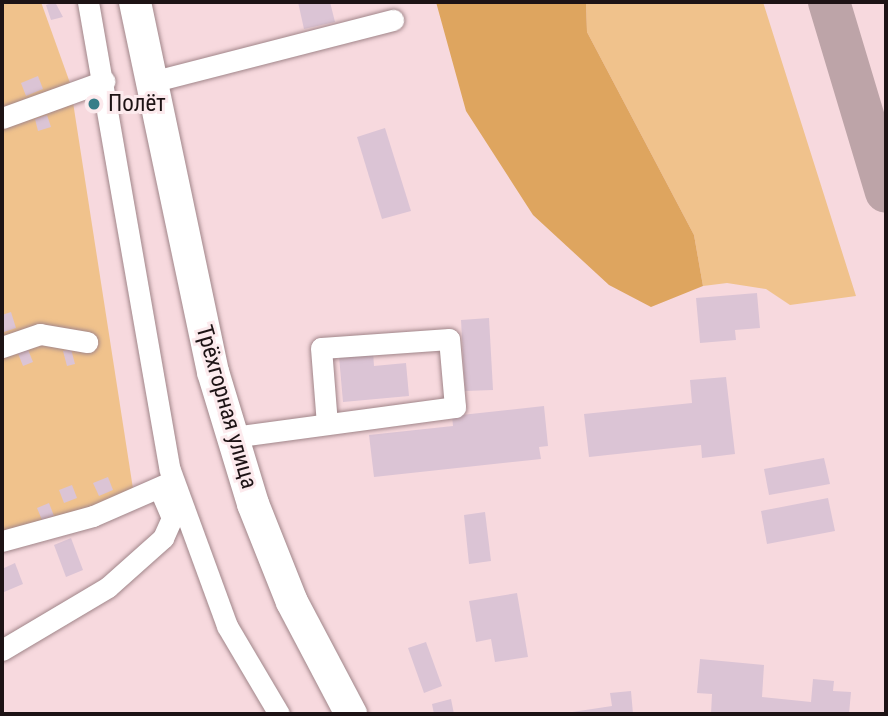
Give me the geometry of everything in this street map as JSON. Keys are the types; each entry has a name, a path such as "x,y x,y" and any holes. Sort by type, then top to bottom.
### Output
{"highway":[{"name":"Трёхгорная улица","path":"135,2 213,372 233,437 292,602 351,714"}],"street":[{"path":"2,650 108,587 163,538 172,518 104,81 88,2"},
{"path":"151,82 393,20"},
{"path":"2,118 104,81"},
{"path":"2,347 40,334 87,342"},
{"path":"233,437 455,407 449,339 321,348 327,424"},
{"path":"2,541 93,516 167,484"},
{"path":"167,484 227,626 279,714"}],"shaded area":[{"path":"2,2 41,2 70,83 136,508 2,547"},
{"path":"436,2 586,2 587,32 694,235 703,286 651,307 609,285 533,215 466,111"},
{"path":"586,2 763,2 856,296 790,305 766,289 727,283 703,286 694,235 587,32"}],"building":[{"path":"55,2 63,17 51,20 46,5"},
{"path":"298,2 330,2 335,22 304,29"},
{"path":"38,76 43,89 26,96 21,83"},
{"path":"47,115 51,127 38,131 35,119"},
{"path":"385,128 411,211 382,219 357,137"},
{"path":"757,293 760,328 735,330 736,340 700,343 696,298"},
{"path":"11,312 16,328 4,332 2,315"},
{"path":"489,318 493,390 465,391 461,320"},
{"path":"27,347 33,362 23,366 17,351"},
{"path":"71,349 75,364 67,366 63,351"},
{"path":"373,352 374,366 406,363 409,396 343,402 339,356"},
{"path":"726,377 735,454 702,458 701,445 589,457 584,414 692,403 690,380"},
{"path":"544,406 548,446 539,447 541,459 374,477 369,435 453,426 452,416"},
{"path":"824,458 830,484 769,495 764,469"},
{"path":"108,477 113,490 99,496 93,483"},
{"path":"72,485 77,498 64,503 59,490"},
{"path":"828,498 835,531 767,544 761,511"},
{"path":"49,503 54,516 42,520 37,508"},
{"path":"485,512 491,561 469,564 464,515"},
{"path":"71,538 83,570 66,577 54,545"},
{"path":"15,563 23,584 4,592 2,569"},
{"path":"517,593 528,657 495,662 491,639 476,642 469,601"},
{"path":"426,642 442,686 424,693 408,648"},
{"path":"700,659 764,665 762,697 811,702 813,679 834,681 833,691 851,692 849,714 711,714 712,694 697,693"},
{"path":"631,691 633,714 559,714 612,706 610,693"},
{"path":"451,699 454,714 434,714 432,704"}],"taxiway":[{"path":"829,2 886,192"}],"place":[{"name":"Полёт","path":"94,104"}]}
